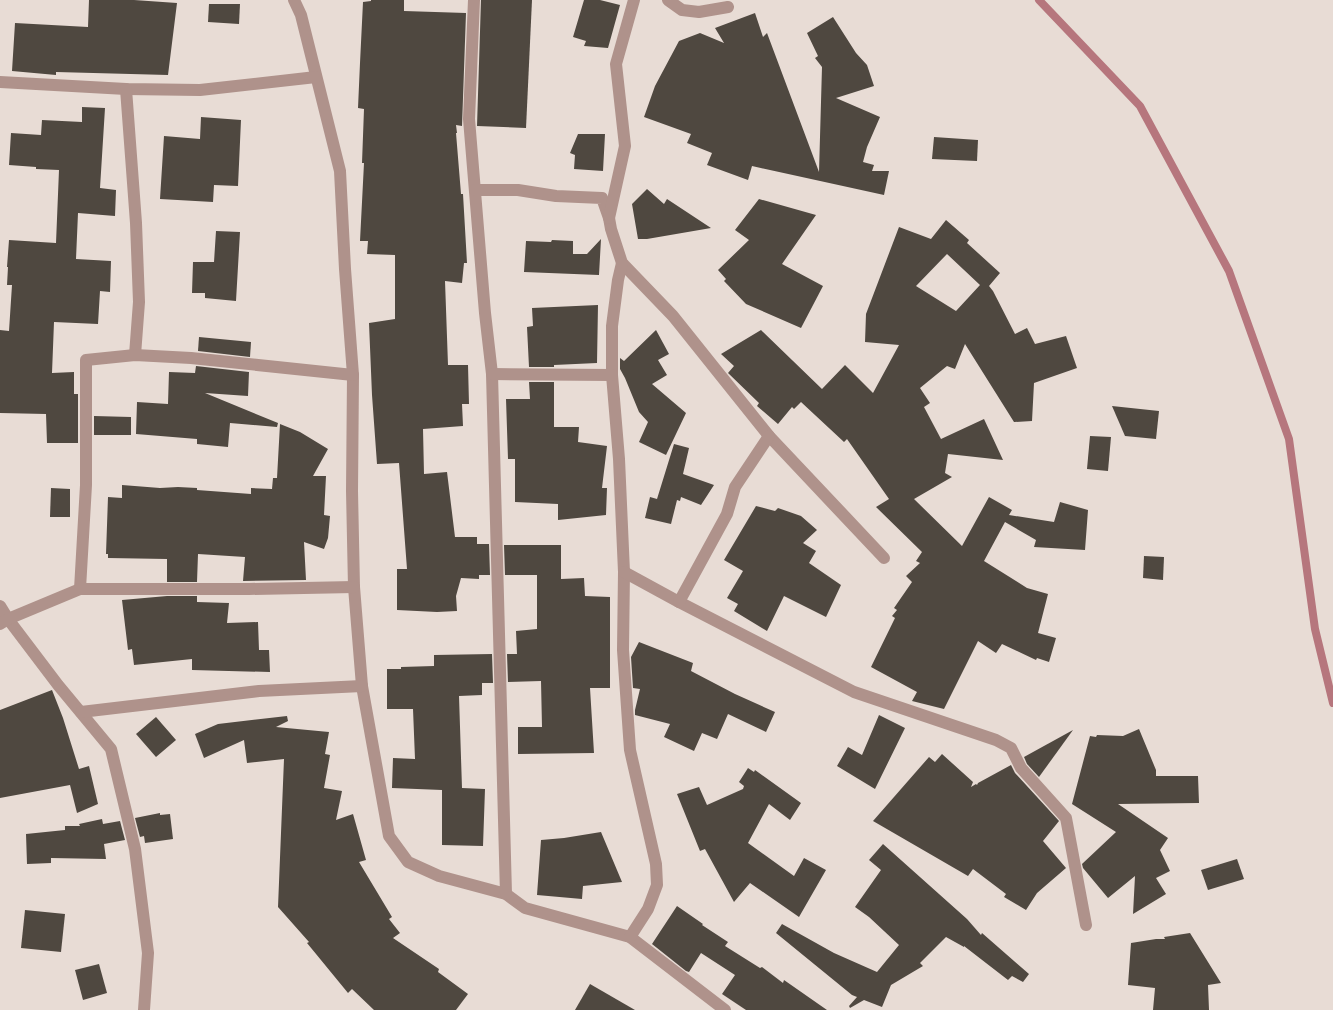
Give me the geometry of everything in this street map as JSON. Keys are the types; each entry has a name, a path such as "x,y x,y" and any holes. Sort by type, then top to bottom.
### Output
{"street":[{"path":"294,0 301,15 340,171 345,269 353,375 352,491 354,587 362,686 389,836 408,862 439,876 506,894 525,908 630,937 725,1010"},
{"path":"474,0 469,119 485,314 492,374 506,894"},
{"path":"609,218 625,146 616,64 634,0"},
{"path":"668,0 682,10 699,12 728,7"},
{"path":"0,82 126,89 200,90 316,77"},
{"path":"126,89 136,224 139,302 135,355"},
{"path":"475,190 518,190 556,196 602,198 622,262 673,316 769,436 884,558"},
{"path":"622,262 612,326 612,375 619,459 624,572 623,650 630,750 656,864 657,885 648,909 630,937"},
{"path":"80,589 86,486 86,360 135,355 191,358 353,375"},
{"path":"492,374 612,375"},
{"path":"680,602 727,514 734,487 769,436"},
{"path":"624,572 854,692 996,740 1010,748 1021,768 1066,818 1086,925"},
{"path":"4,621 80,589 249,589 354,587"},
{"path":"0,606 4,621 111,749 135,849 148,953 144,1010"},
{"path":"81,712 259,691 362,686"}],"building":[{"path":"89,0 134,0 177,3 168,75 56,72 56,75 12,71 15,23 88,27"},
{"path":"371,0 404,0 404,11 466,13 462,126 456,125 456,133 461,194 463,194 467,263 464,263 462,283 445,281 448,365 468,365 469,404 462,404 463,426 423,429 424,474 447,472 455,537 477,537 477,544 489,544 490,575 479,575 479,579 461,578 456,596 457,611 437,612 397,610 397,569 407,569 399,463 377,464 369,323 395,319 395,255 367,254 368,241 360,241 364,163 362,163 364,109 358,108 360,63 363,2"},
{"path":"481,0 532,0 526,128 477,126"},
{"path":"584,0 600,0 620,5 608,48 584,46 586,41 573,37"},
{"path":"209,4 240,4 239,24 208,22"},
{"path":"755,13 763,37 767,33 819,172 822,67 815,58 818,56 807,33 833,17 856,53 867,65 874,86 836,98 880,117 867,147 863,162 874,165 872,171 889,171 884,195 752,166 748,180 707,165 712,153 687,143 691,134 644,117 655,86 679,41 700,33 724,43 715,28"},
{"path":"82,107 105,108 100,188 116,190 115,216 78,213 76,259 111,261 110,292 100,291 98,324 54,322 52,373 74,372 74,394 78,394 78,443 47,443 46,414 0,413 0,330 9,331 12,285 7,285 9,240 56,243 59,170 36,169 36,167 9,165 11,133 41,135 42,120 82,122"},
{"path":"201,117 241,120 238,186 214,185 213,202 160,199 164,136 200,139"},
{"path":"578,134 605,134 603,171 574,169 575,155 570,153"},
{"path":"934,137 978,140 977,161 932,159"},
{"path":"647,189 664,204 667,199 711,228 647,239 638,239 632,204"},
{"path":"759,199 816,215 782,264 823,286 801,328 746,304 724,281 726,279 718,270 749,240 735,230"},
{"path":"946,220 969,240 967,243 1000,273 989,286 1015,334 1027,328 1035,344 1066,336 1077,368 1034,383 1032,421 1014,422 965,344 955,369 947,366 920,388 930,403 924,407 941,439 984,419 1003,460 948,454 945,473 952,477 914,499 962,546 989,497 1012,510 1009,515 1054,522 1060,502 1088,510 1085,550 1034,547 1036,540 1005,522 984,561 1027,588 1048,594 1038,633 1056,638 1049,662 1037,658 1036,660 1002,644 996,653 978,641 944,709 912,701 917,692 871,667 895,618 892,616 897,610 894,608 912,582 906,576 920,563 916,561 922,552 876,507 889,499 847,439 844,442 801,402 794,409 792,407 778,424 757,406 759,403 728,373 734,366 721,354 761,330 822,389 845,365 873,393 899,345 865,342 866,314 899,227 931,239","holes":["947,254 980,285 956,311 916,286"]},
{"path":"216,231 240,232 236,301 205,298 205,293 192,293 193,262 214,262"},
{"path":"601,239 599,275 524,272 526,241 573,241 573,254 587,254"},
{"path":"598,305 597,363 554,365 554,367 529,367 527,327 533,326 532,308"},
{"path":"656,330 669,354 658,360 667,375 652,384 686,413 666,455 639,442 648,422 639,412 620,369 620,358 624,361"},
{"path":"199,337 251,342 250,357 198,351"},
{"path":"196,366 249,372 248,396 205,393 278,423 277,427 230,423 228,447 197,444 197,439 136,434 137,402 168,404 169,372 195,373"},
{"path":"529,382 554,382 554,427 579,427 578,442 607,446 602,488 607,488 606,515 558,520 558,504 515,502 515,459 508,459 506,399 530,399"},
{"path":"1112,406 1159,411 1156,439 1125,436"},
{"path":"94,416 131,417 131,435 94,435"},
{"path":"280,424 300,432 328,449 313,476 326,476 324,515 330,516 328,538 324,549 304,542 306,580 243,581 245,557 198,554 197,582 167,582 167,559 108,558 108,554 106,554 108,497 122,498 122,485 160,488 197,488 197,490 251,494 251,488 272,489 273,478 277,478"},
{"path":"1090,436 1111,437 1108,471 1087,469"},
{"path":"674,444 689,448 683,474 714,485 701,505 681,497 680,501 677,500 671,524 645,518 650,497 657,499"},
{"path":"51,488 70,489 70,517 50,517"},
{"path":"756,506 775,511 778,508 801,516 817,530 803,543 816,551 809,563 841,585 826,617 784,596 767,631 734,611 738,604 727,598 743,571 724,560"},
{"path":"504,545 561,545 561,579 584,578 585,596 610,597 610,688 590,688 594,753 518,754 518,727 542,727 541,681 508,682 507,654 517,654 516,631 537,629 537,575 505,575"},
{"path":"1144,556 1164,557 1163,580 1143,578"},
{"path":"167,596 197,596 197,602 229,603 227,623 258,622 259,650 269,650 270,672 192,670 192,659 134,665 132,649 128,650 122,600"},
{"path":"639,642 693,663 691,671 735,694 775,712 766,732 728,714 717,739 702,733 694,751 664,737 670,724 635,715 640,689 633,688 631,657"},
{"path":"492,654 493,683 482,683 482,695 459,696 462,788 485,789 483,846 442,845 442,790 392,788 393,758 415,759 413,709 387,709 387,669 434,666 434,655"},
{"path":"52,690 63,718 79,769 89,766 98,804 77,813 70,785 0,798 0,710"},
{"path":"879,715 905,728 875,789 837,766 848,747 862,755"},
{"path":"287,716 288,721 276,727 329,732 325,754 330,755 324,788 342,791 336,820 353,814 366,860 359,862 392,917 389,919 400,933 393,938 439,969 438,972 468,994 456,1010 374,1010 352,989 348,993 307,943 309,942 278,907 284,759 247,763 244,740 204,758 195,734 218,724"},
{"path":"156,717 176,740 156,757 136,734"},
{"path":"1139,729 1156,770 1156,776 1198,776 1199,803 1118,804 1168,838 1160,850 1170,871 1156,878 1166,894 1133,914 1135,876 1108,898 1083,868 1082,864 1116,832 1072,804 1090,736 1123,736"},
{"path":"1073,730 1039,777 1027,764 1024,757"},
{"path":"942,754 973,782 971,787 1011,765 1015,773 1059,821 1043,841 1066,868 1037,893 1026,910 1004,897 1006,894 973,869 968,876 873,821 929,757 935,762"},
{"path":"748,768 754,772 755,770 801,803 790,820 769,804 748,843 794,876 804,858 826,870 799,917 750,883 734,902 705,849 700,851 677,794 699,787 707,805 743,789 744,786 739,782"},
{"path":"160,813 160,815 170,814 173,839 145,843 144,836 140,837 135,818"},
{"path":"102,819 103,824 120,821 125,840 104,844 106,859 51,858 51,863 27,864 26,834 65,830 65,826 80,826 79,824"},
{"path":"601,832 622,882 583,886 582,899 537,895 541,840"},
{"path":"883,844 967,919 981,935 982,933 1029,974 1023,982 1012,976 1008,980 964,946 946,937 920,963 923,966 891,985 882,1007 864,1000 850,1008 849,1006 857,997 852,995 776,933 782,924 834,953 877,972 899,945 869,917 855,907 881,870 869,860"},
{"path":"1237,859 1244,879 1208,890 1201,870"},
{"path":"677,906 728,942 725,946 760,968 762,967 783,983 784,980 827,1010 746,1010 722,994 735,975 701,953 689,972 686,971 652,944"},
{"path":"25,910 65,914 61,952 21,948"},
{"path":"1190,933 1221,983 1208,985 1209,1010 1153,1010 1155,988 1128,985 1131,943 1165,939 1164,937"},
{"path":"99,964 107,993 83,1000 75,970"},
{"path":"590,984 635,1010 575,1010"}],"waterway":[{"path":"1039,0 1140,106 1229,271 1289,439 1315,629 1333,703"}]}
